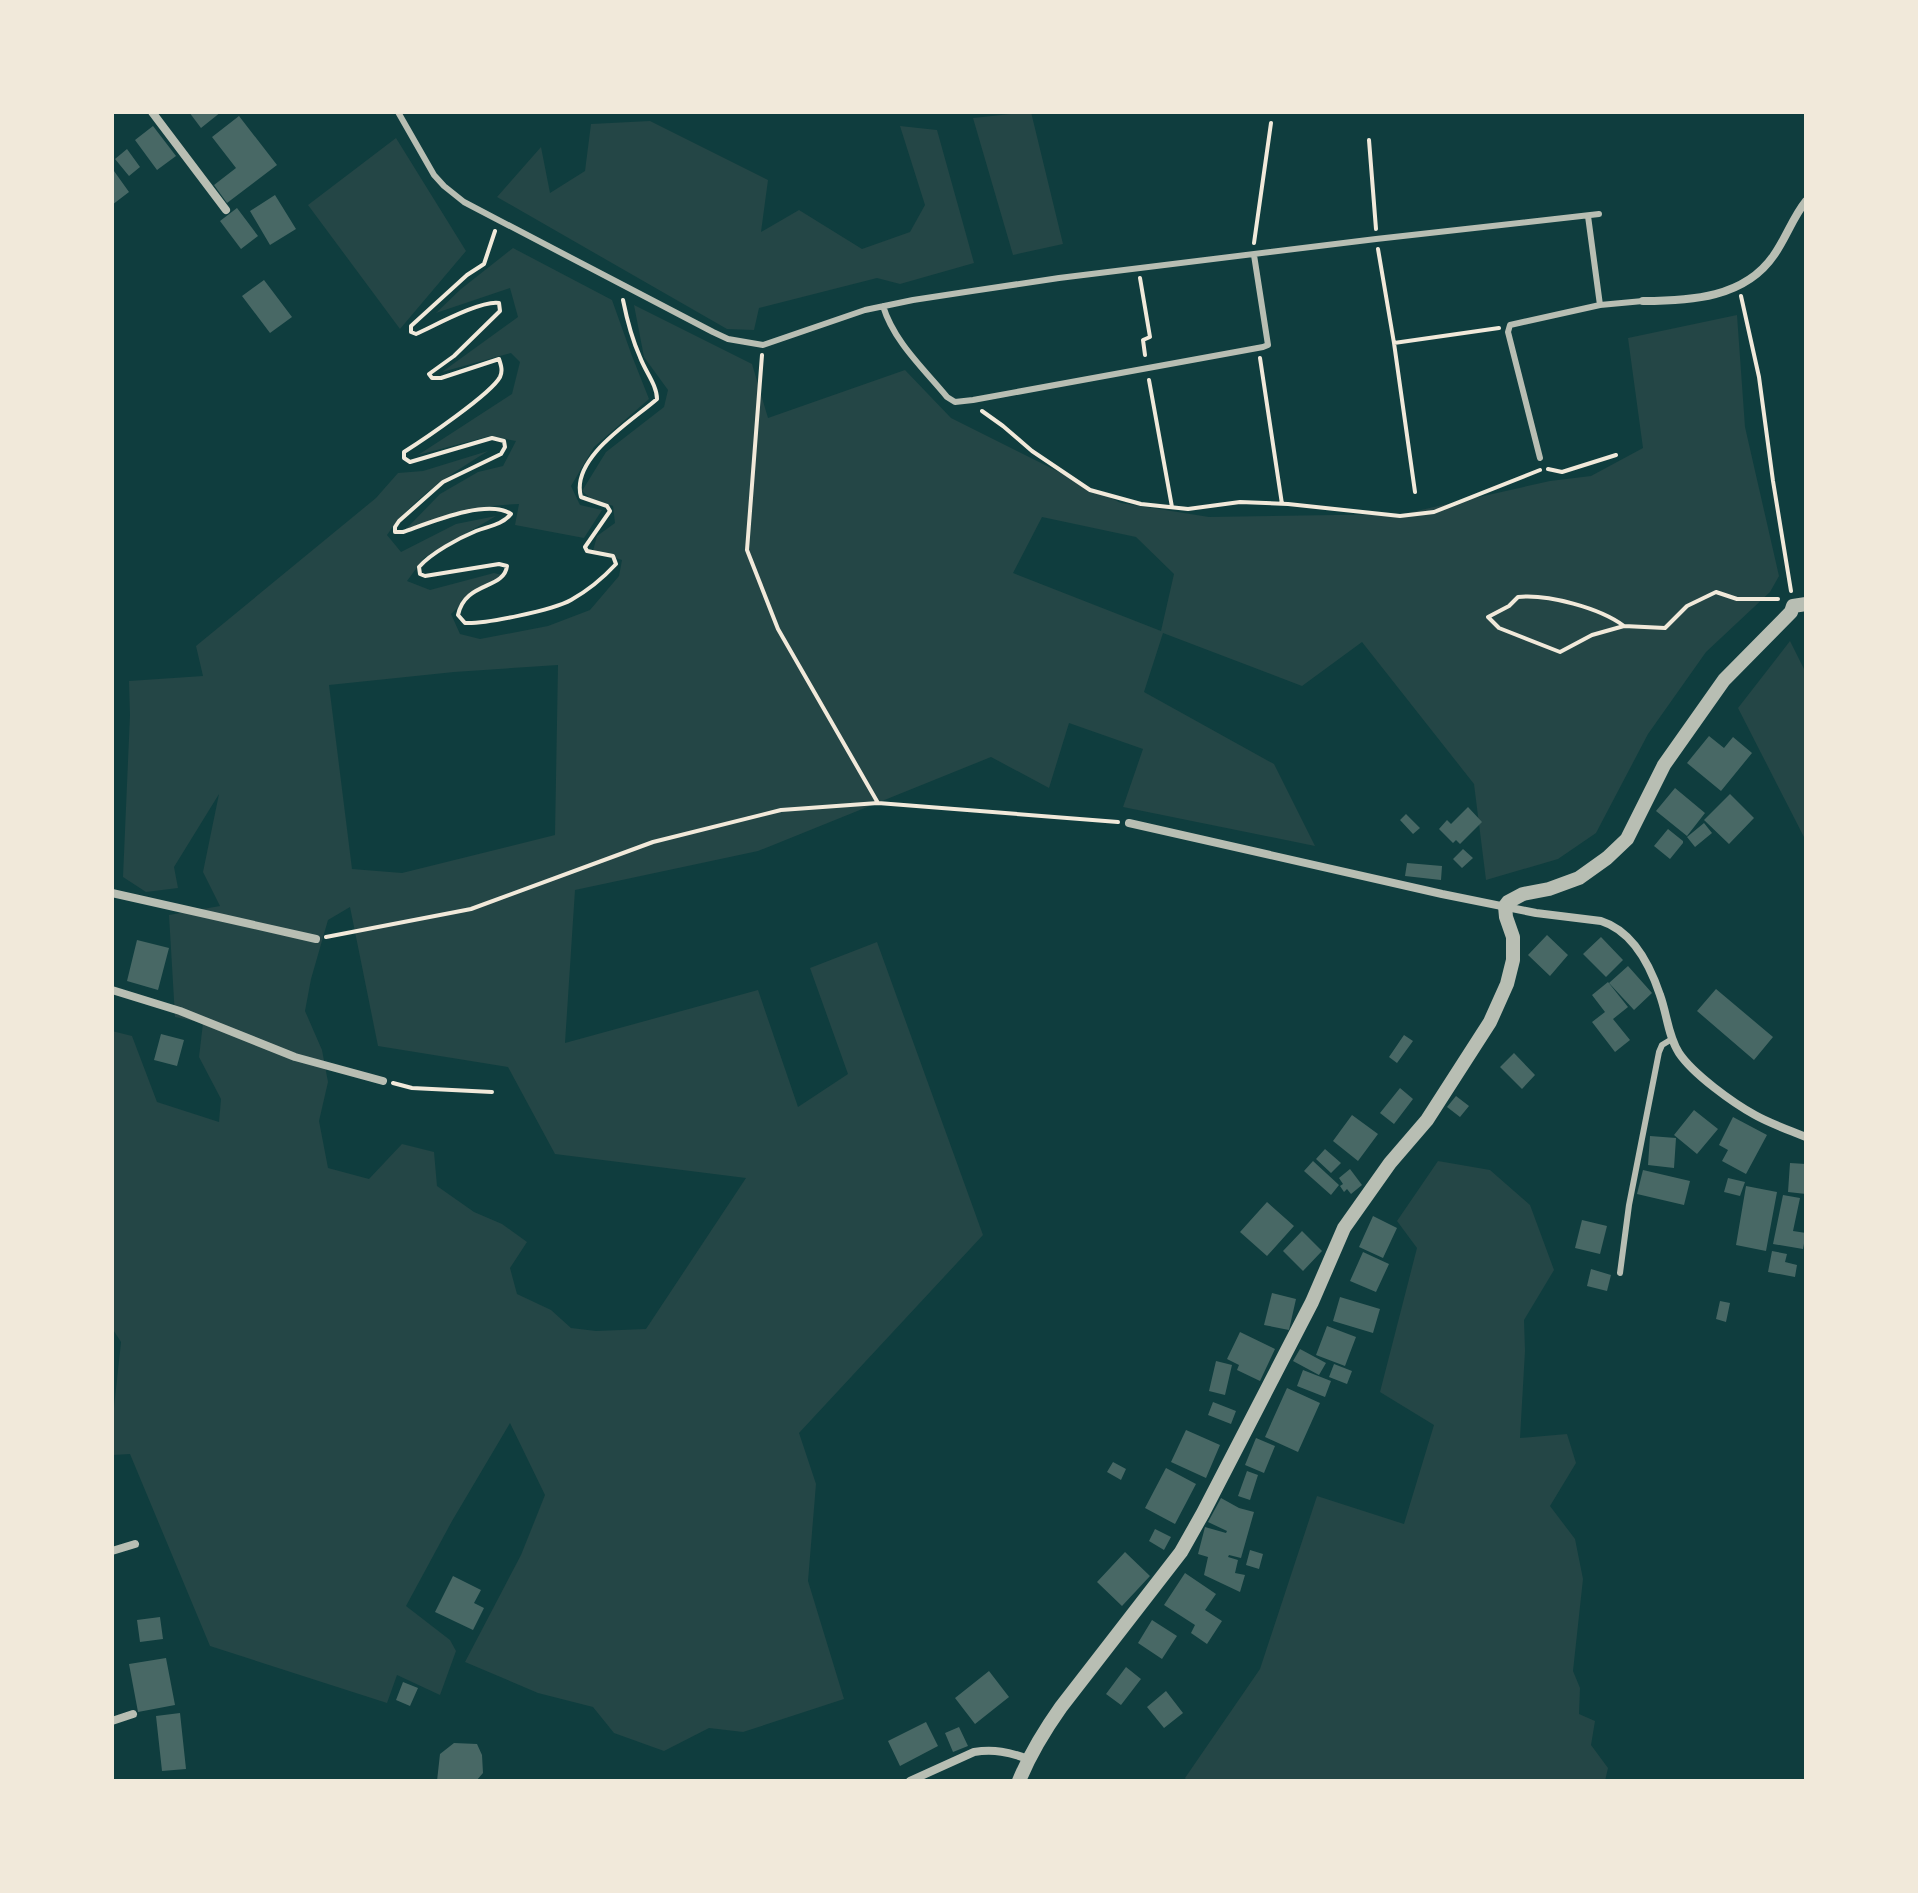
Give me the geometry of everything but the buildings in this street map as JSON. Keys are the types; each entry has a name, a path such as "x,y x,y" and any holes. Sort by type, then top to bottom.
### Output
{"street":[{"path":"152,112 226,210"},
{"path":"1643,301 1683,301 1706,297 1738,286 1756,275 1773,258 1806,201"},
{"path":"1505,906 1514,897 1579,878 1627,839 1664,765 1724,680 1797,603"},
{"path":"1129,823 1536,913 1611,924 1626,934 1648,965 1660,994 1672,1039 1689,1066 1705,1081 1755,1115 1806,1137"},
{"path":"112,893 316,939"},
{"path":"1019,1781 1043,1732 1181,1552 1312,1302 1344,1228 1390,1163 1427,1120 1490,1022 1507,984 1513,960 1513,937 1505,906"},
{"path":"112,990 180,1011 295,1057 383,1081"},
{"path":"112,1551 135,1544"},
{"path":"112,1721 133,1714"},
{"path":"910,1781 974,1752 1013,1753 1028,1759"}],"lane":[{"path":"398,112 434,175 464,202 728,339 763,345 865,310 987,288 1599,214"},
{"path":"1588,216 1600,305"},
{"path":"883,306 897,337 947,397 955,402 967,401 1268,345 1254,255"},
{"path":"1540,458 1508,332 1510,325 1600,305 1643,301"},
{"path":"1620,1273 1629,1205 1659,1052 1662,1045 1672,1039"}],"path":[{"path":"1254,255 1253,236 1271,123"},
{"path":"1369,140 1376,239 1415,492"},
{"path":"499,219 484,264 467,275 411,326 411,332 416,334 491,302 499,303 500,311 454,356 429,374 432,378 441,378 499,359 501,377 485,393 404,452 404,458 410,462 492,438 504,441 505,447 501,454 443,482 395,527 395,532 403,532 449,516 483,509 504,509 511,514 505,521 475,532 426,559 419,567 420,574 425,576 499,564 507,566 502,577 469,594 458,615 465,623 477,624 570,601 616,564 613,556 587,551 585,547 610,511 607,506 581,497 583,473 596,451 657,399 657,392 632,335 620,282"},
{"path":"1138,268 1150,337 1143,340 1147,369 1172,507"},
{"path":"1624,626 1612,617 1532,595 1518,597 1509,606 1488,617 1499,628 1560,652 1592,635 1624,626 1665,628 1687,606 1716,592 1737,599 1797,603 1773,481 1759,377 1738,286"},
{"path":"1394,343 1502,327 1509,329"},
{"path":"763,345 747,550 778,629 878,803"},
{"path":"1258,348 1282,504"},
{"path":"967,401 1032,451 1090,490 1141,504 1188,509 1240,502 1400,516 1434,512 1544,468 1562,472 1616,455"},
{"path":"316,939 471,909 653,842 781,810 878,803 1129,823"},
{"path":"383,1081 412,1088 492,1092"}],"shaded area":[{"path":"1031,112 1063,244 1013,255 973,118"},
{"path":"650,121 768,180 761,232 799,210 862,249 910,232 925,205 900,126 937,130 974,263 900,284 877,278 759,308 754,330 727,329 497,197 541,147 550,193 585,171 591,124"},
{"path":"396,138 466,251 400,329 308,205"},
{"path":"513,248 612,300 649,399 594,447 571,486 580,505 602,510 584,538 515,525 519,504 462,512 406,529 440,494 478,472 503,466 516,441 490,436 418,455 512,394 520,362 511,353 442,372 518,317 510,288 436,313"},
{"path":"634,305 752,364 768,418 905,370 951,418 1121,503 1209,517 1403,514 1550,481 1591,476 1643,448 1628,338 1737,315 1745,427 1779,576 1770,592 1706,652 1648,734 1596,833 1558,859 1486,880 1474,784 1362,642 1302,686 1163,633 1144,692 1274,764 1315,846 1123,807 1143,749 1069,723 1049,788 991,757 758,851 575,890 565,1043 758,990 798,1107 848,1074 810,968 877,942 983,1235 799,1433 816,1484 808,1581 844,1699 743,1732 709,1728 664,1751 614,1733 593,1707 538,1693 465,1662 521,1555 545,1495 510,1423 406,1606 450,1640 456,1651 440,1695 397,1675 387,1703 210,1646 130,1454 112,1455 121,1342 112,1328 112,1031 132,1036 157,1102 219,1122 221,1099 199,1057 203,1023 175,1017 169,915 220,906 203,872 219,794 174,867 178,888 146,892 123,877 129,681 203,676 196,646 376,498 398,473 423,471 488,451 420,498 387,535 401,552 456,524 496,516 424,558 407,581 430,590 494,573 506,576 475,591 451,614 460,634 480,639 548,626 590,610 619,576 622,560 593,551 597,536 615,523 613,506 590,498 582,491 606,452 664,407 668,390 644,357","holes":["1042,517 1136,537 1174,574 1161,631 1013,573","558,665 555,835 402,873 352,869 329,685","350,907 378,1046 508,1067 555,1154 746,1178 646,1329 596,1331 571,1328 551,1310 517,1294 510,1268 527,1242 502,1224 474,1212 437,1186 434,1152 402,1144 369,1179 328,1168 319,1121 328,1082 322,1050 305,1011 328,920"]},
{"path":"1790,641 1806,673 1806,841 1738,708"},
{"path":"1438,1161 1490,1170 1530,1205 1554,1270 1524,1320 1520,1438 1567,1434 1576,1463 1550,1506 1575,1539 1583,1579 1573,1671 1580,1688 1579,1714 1595,1721 1591,1745 1608,1768 1605,1781 1187,1781 1185,1778 1260,1669 1317,1496 1404,1524 1434,1425 1380,1392 1417,1248 1397,1221"}]}
